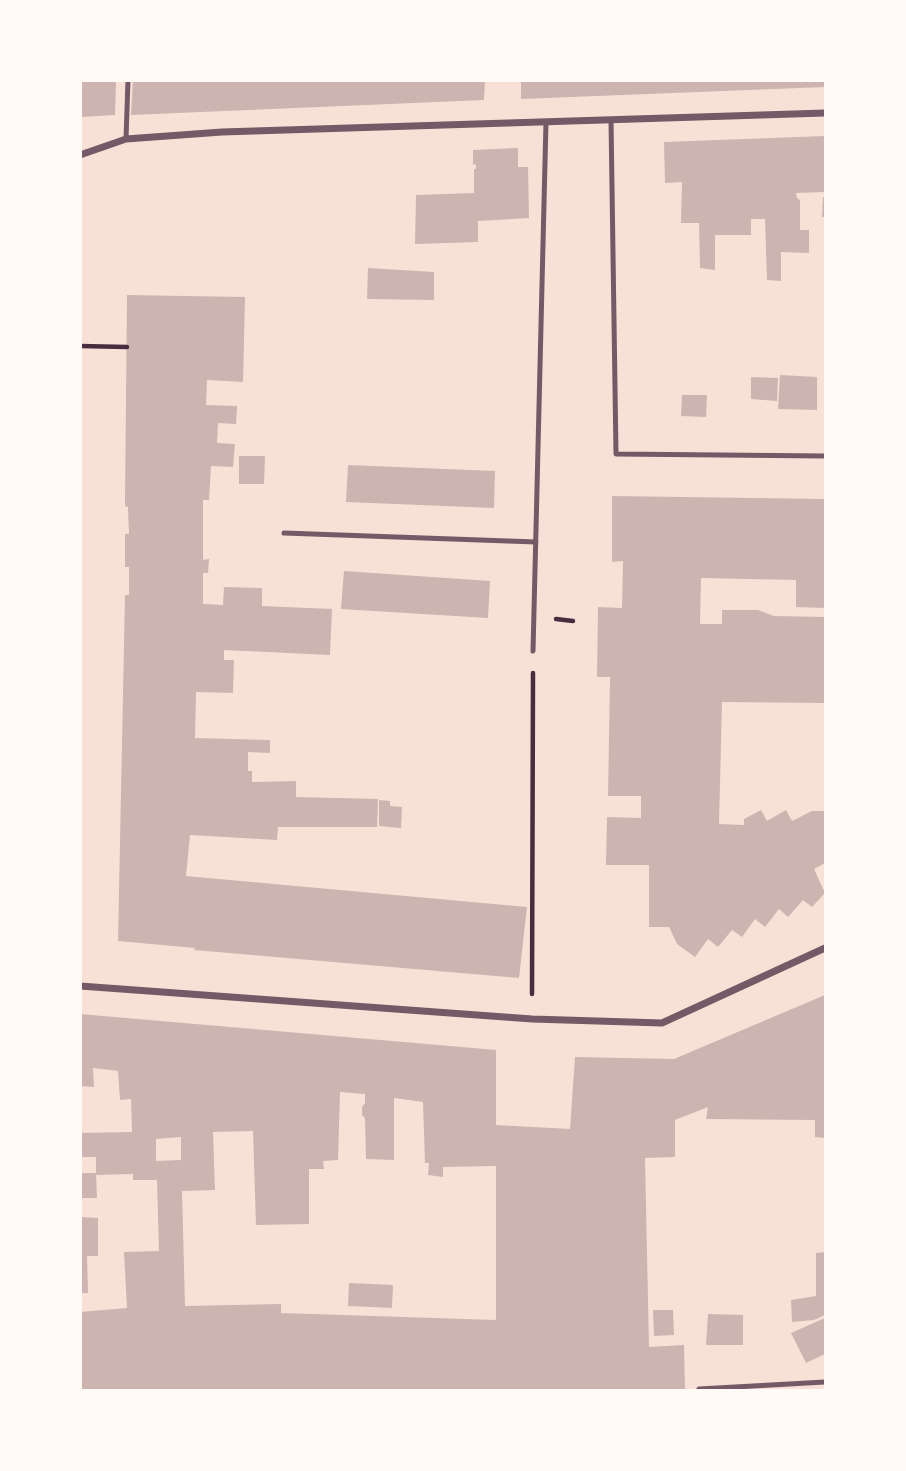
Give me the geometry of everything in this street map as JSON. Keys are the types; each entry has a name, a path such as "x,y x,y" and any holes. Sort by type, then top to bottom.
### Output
{"street":[{"path":"80,155 126,139 222,132 825,113"},
{"path":"80,986 532,1019 662,1023 825,947"}],"lane":[{"path":"126,139 128,80"},
{"path":"611,120 617,454 825,456"},
{"path":"533,651 546,122"},
{"path":"284,533 536,542"},
{"path":"699,1389 825,1382"}],"path":[{"path":"80,346 127,347"},
{"path":"532,1019 533,651"}],"building":[{"path":"80,80 116,80 115,115 80,117"},
{"path":"133,80 485,80 484,100 131,115"},
{"path":"521,80 825,80 825,87 521,99"},
{"path":"825,136 825,192 796,193 800,200 800,230 809,230 809,253 781,252 781,281 767,280 765,219 751,219 751,235 715,235 715,270 700,268 699,223 681,223 682,182 665,183 664,142"},
{"path":"518,148 518,167 528,167 529,218 478,221 478,242 415,244 416,195 474,193 476,164 473,165 473,150"},
{"path":"825,197 825,217 822,217"},
{"path":"368,268 434,272 434,300 367,299"},
{"path":"127,295 245,297 243,382 207,380 206,405 237,406 236,424 218,423 217,443 235,444 233,467 211,466 209,500 203,500 203,560 209,559 208,573 203,573 203,604 223,605 224,587 262,588 262,606 332,609 330,655 224,650 224,660 234,660 233,693 196,692 195,738 270,740 270,753 248,752 248,771 252,771 252,782 296,781 296,797 378,799 377,827 278,827 277,840 190,835 186,876 527,907 519,978 118,941 125,595 129,595 129,567 125,567 125,534 129,534 128,507 125,506"},
{"path":"780,375 817,377 817,410 778,409"},
{"path":"751,377 778,378 777,401 751,399"},
{"path":"682,395 707,395 706,417 681,416"},
{"path":"239,456 265,456 264,484 239,484"},
{"path":"348,465 495,471 494,508 346,502"},
{"path":"612,496 825,499 825,608 796,607 796,580 701,578 700,624 722,624 722,610 758,610 774,616 825,617 825,703 722,702 719,824 744,825 744,819 761,810 767,821 786,810 792,821 812,811 825,811 825,863 814,869 825,893 812,907 803,900 788,917 779,909 765,927 755,919 742,937 732,930 718,947 708,939 695,957 677,944 669,927 649,927 649,865 606,865 607,817 641,818 641,796 608,796 610,677 597,677 598,607 622,608 623,561 612,562"},
{"path":"344,571 490,581 488,618 341,609"},
{"path":"379,800 390,801 390,806 402,807 401,828 379,826"},
{"path":"825,995 825,1138 815,1137 815,1120 706,1119 708,1107 675,1120 675,1157 645,1158 649,1347 684,1345 685,1390 80,1390 80,1312 127,1308 124,1252 159,1251 157,1180 133,1180 133,1174 96,1175 96,1157 80,1157 80,1133 132,1132 131,1099 120,1100 118,1071 93,1068 94,1087 80,1086 80,1014 496,1050 496,1125 570,1129 575,1057 674,1059","holes":["340,1092 365,1094 362,1115 365,1118 366,1159 394,1160 394,1098 423,1102 425,1163 429,1163 428,1175 443,1177 443,1167 496,1166 496,1320 281,1313 281,1304 185,1306 182,1191 215,1190 213,1132 253,1131 256,1225 309,1224 309,1169 324,1169 323,1161 338,1160","181,1137 181,1160 156,1161 156,1139"]},
{"path":"80,1173 96,1173 97,1198 80,1198"},
{"path":"80,1217 98,1218 98,1256 87,1256 88,1293 80,1293"},
{"path":"825,1252 825,1315 814,1320 792,1322 791,1300 816,1296 816,1253"},
{"path":"349,1283 393,1285 392,1308 348,1306"},
{"path":"653,1310 673,1310 674,1335 654,1336"},
{"path":"708,1314 743,1315 743,1345 706,1345"},
{"path":"825,1318 825,1354 806,1363 791,1333"}]}
